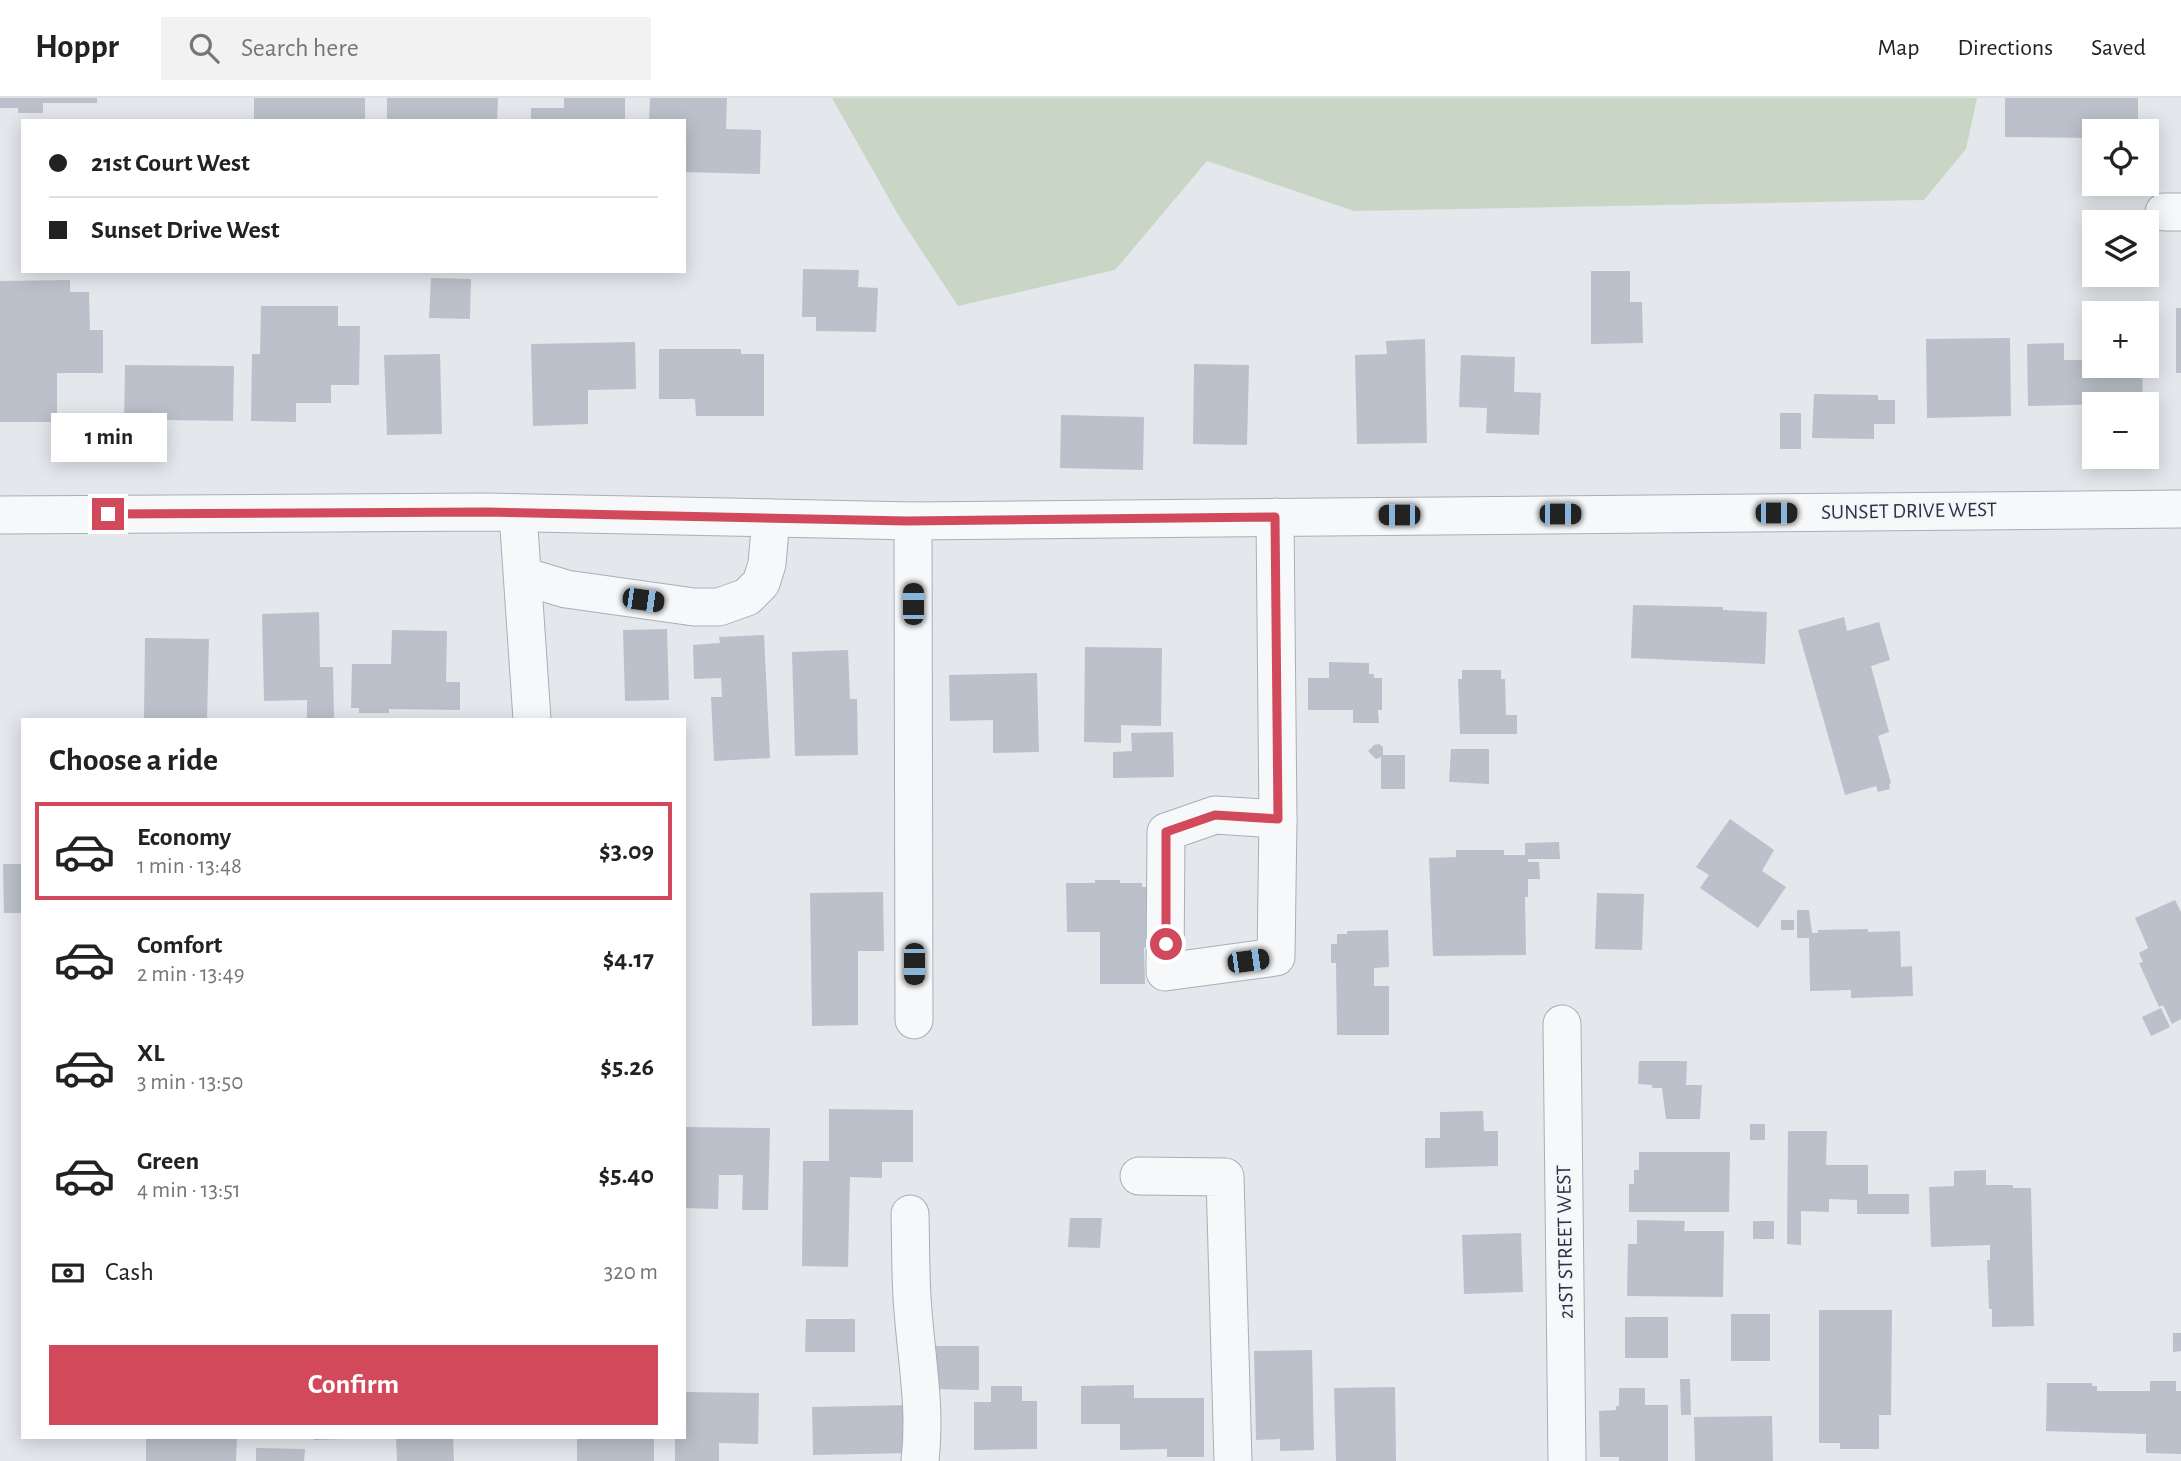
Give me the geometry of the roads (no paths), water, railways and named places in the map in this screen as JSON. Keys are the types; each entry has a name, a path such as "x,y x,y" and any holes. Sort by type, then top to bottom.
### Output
{"street":[{"name":"SUNSET DRIVE WEST","path":"0,515 518,513 913,521 2181,509"},
{"path":"518,513 533,718"},
{"path":"1275,517 1278,819 1276,957 1165,972 1166,832 1215,815 1278,819"},
{"path":"523,587 566,589 694,607 719,607 747,597 761,583 767,564 771,518"},
{"path":"913,521 914,1020"},
{"path":"506,718 523,587"},
{"name":"21ST STREET WEST","path":"1562,1024 1567,1461"},
{"path":"1139,1176 1225,1177 1233,1461"},
{"path":"910,1214 913,1310 921,1378 923,1434 920,1461"}]}
